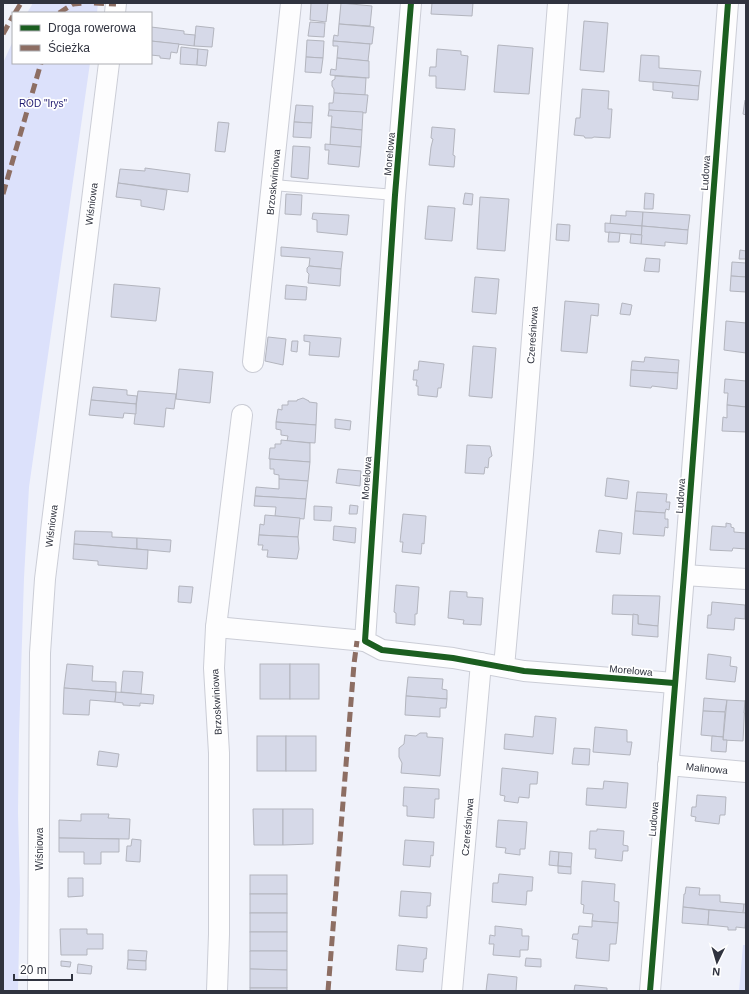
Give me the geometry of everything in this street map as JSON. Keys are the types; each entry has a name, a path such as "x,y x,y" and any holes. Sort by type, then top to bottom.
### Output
{"street":[{"name":"Brzoskwiniowa","path":"253,362 292,3"},
{"name":"Morelowa","path":"411,3 395,195 365,641 382,650 453,658 524,671 674,684"},
{"name":"Czereśniowa","path":"504,667 523,454 558,3"},
{"name":"Ludowa","path":"650,991 728,3"},
{"name":"Wiśniowa","path":"38,991 40,653 45,579 109,64"},
{"name":"Brzoskwiniowa","path":"217,991 219,934 219,753 214,668 216,627 242,415"},
{"path":"684,575 746,579"},
{"path":"216,627 365,641"},
{"name":"Czereśniowa","path":"452,991 481,663"},
{"name":"Malinowa","path":"668,764 746,772"}],"lane":[{"path":"273,184 395,195"}],"green space":[{"path":"33,3 98,3 97,12 28,12"},
{"name":"ROD \"Irys\"","path":"12,43 12,64 90,64 29,487 24,578 19,735 18,813 20,893 18,991 3,991 3,63"},
{"path":"743,945 746,945 746,991 739,991"}],"building":[{"path":"311,3 328,3 326,22 310,20"},
{"path":"341,3 372,6 370,26 339,24"},
{"path":"432,3 473,3 472,16 431,14"},
{"path":"584,21 608,23 604,72 580,70"},
{"path":"310,22 325,23 324,37 308,36"},
{"path":"339,24 374,27 372,44 333,41 334,35 338,36"},
{"path":"196,26 214,28 212,47 194,46"},
{"path":"152,27 184,31 184,34 195,35 194,46 152,41"},
{"path":"307,40 324,41 323,58 306,57"},
{"path":"152,41 179,44 177,53 171,52 170,59 160,58 160,56 152,55"},
{"path":"333,41 370,44 368,61 337,58 338,46 333,46"},
{"path":"498,45 533,48 529,94 494,92"},
{"path":"181,47 198,49 197,65 180,64"},
{"path":"198,49 208,50 206,66 197,65"},
{"path":"437,49 461,51 461,55 468,56 465,90 436,88 436,76 429,76 430,67 436,67"},
{"path":"641,55 659,56 659,68 701,71 699,86 639,81"},
{"path":"306,57 323,58 321,73 305,72"},
{"path":"337,58 369,61 369,78 330,75 331,69 336,70"},
{"path":"335,76 366,78 365,95 334,93 332,81 335,79"},
{"path":"653,82 699,86 698,100 672,98 673,92 653,90"},
{"path":"582,89 609,91 608,109 612,109 610,138 585,138 584,136 574,135 576,118 580,118"},
{"path":"334,93 368,95 366,113 329,110 329,103 333,103"},
{"path":"746,100 746,115 743,114"},
{"path":"296,105 313,106 312,123 294,122"},
{"path":"329,110 363,112 362,130 331,127 332,116 328,116"},
{"path":"218,122 229,123 225,152 215,151"},
{"path":"294,122 312,123 311,138 293,137"},
{"path":"331,127 362,130 361,147 330,145"},
{"path":"432,127 455,129 453,155 455,156 454,167 429,165 433,139 431,138"},
{"path":"325,144 361,147 359,167 328,164 329,150 325,150"},
{"path":"293,146 310,147 308,179 291,177"},
{"path":"145,168 190,174 188,192 118,183 120,169 145,171"},
{"path":"118,183 167,190 164,210 141,206 141,200 116,197"},
{"path":"465,193 473,194 472,205 463,204"},
{"path":"645,193 654,194 653,209 644,209"},
{"path":"286,194 302,195 301,215 285,214"},
{"path":"480,197 509,199 505,251 477,249"},
{"path":"428,206 455,208 452,241 425,239"},
{"path":"626,211 643,212 642,226 610,224 611,215 626,216"},
{"path":"643,212 690,215 688,230 642,226"},
{"path":"313,213 349,215 347,235 317,232 317,220 312,219"},
{"path":"605,223 642,226 642,235 605,232"},
{"path":"557,224 570,225 569,241 556,240"},
{"path":"642,226 688,230 687,244 665,242 665,246 641,244"},
{"path":"609,232 620,233 619,242 608,242"},
{"path":"631,234 642,235 641,244 630,243"},
{"path":"281,247 343,252 341,269 309,266 310,258 281,256"},
{"path":"740,250 746,251 746,259 739,259"},
{"path":"646,258 660,259 659,272 644,271"},
{"path":"732,262 746,263 746,277 731,276"},
{"path":"309,266 341,269 340,286 308,283 309,274 307,272 307,268"},
{"path":"731,276 746,277 746,292 730,291"},
{"path":"475,277 499,279 496,314 472,312"},
{"path":"114,284 160,288 156,321 111,317"},
{"path":"286,285 307,287 306,300 285,299"},
{"path":"565,301 599,304 598,316 591,315 587,353 561,351"},
{"path":"622,303 632,305 630,315 620,314"},
{"path":"726,321 746,323 746,353 724,350"},
{"path":"304,335 341,338 339,357 309,355 310,342 304,341"},
{"path":"268,337 286,339 283,365 265,361"},
{"path":"292,341 298,341 297,352 291,351"},
{"path":"473,346 496,348 492,398 469,396"},
{"path":"645,357 679,360 678,373 631,370 632,361 644,362"},
{"path":"419,361 444,364 441,388 438,388 437,397 418,395 418,386 416,386 417,380 413,380 414,370 418,370"},
{"path":"179,369 213,372 210,403 176,399"},
{"path":"631,370 678,373 677,389 652,386 651,388 630,386"},
{"path":"725,379 746,381 746,407 727,405 728,393 724,393"},
{"path":"93,387 127,390 127,395 137,396 136,404 91,400"},
{"path":"138,391 176,394 174,409 166,408 164,427 134,424"},
{"path":"303,398 309,402 317,403 316,425 276,422 278,409 282,410 282,405 288,405 288,401 297,401"},
{"path":"91,400 136,404 136,414 124,413 123,418 89,415"},
{"path":"727,405 746,407 746,432 722,431 723,417 727,418"},
{"path":"335,419 351,421 350,430 335,428"},
{"path":"276,422 316,425 315,443 287,441 288,436 281,435 281,430 276,429"},
{"path":"281,440 310,443 310,462 269,459 270,448 275,448 275,444 281,444"},
{"path":"467,445 490,446 492,456 489,458 488,468 485,467 484,474 465,473"},
{"path":"270,459 310,462 308,481 279,479 279,475 274,474 274,469 270,469"},
{"path":"338,469 361,471 360,486 336,483"},
{"path":"607,478 629,481 627,499 605,496"},
{"path":"279,479 308,481 306,499 255,496 256,487 279,489"},
{"path":"637,492 667,494 666,502 670,502 669,510 666,509 665,513 635,511"},
{"path":"255,496 306,499 304,519 275,516 276,507 254,506"},
{"path":"350,505 358,506 357,514 349,514"},
{"path":"314,506 332,507 331,521 314,520"},
{"path":"635,511 665,513 665,519 668,519 668,528 665,527 664,536 633,534"},
{"path":"403,514 426,516 424,544 422,543 421,554 402,552 403,542 400,542"},
{"path":"265,515 300,518 298,537 259,535 260,524 264,525"},
{"path":"726,523 731,524 731,527 734,528 734,532 746,533 746,549 733,548 732,551 710,550 712,526 726,527"},
{"path":"334,526 356,528 355,543 333,540"},
{"path":"599,530 622,533 620,554 596,552"},
{"path":"75,531 112,532 112,537 137,538 137,549 74,544"},
{"path":"259,535 298,537 299,549 297,559 267,557 268,550 262,550 263,545 258,545"},
{"path":"137,538 171,540 170,552 137,549"},
{"path":"74,544 148,550 147,569 98,565 98,561 73,559"},
{"path":"396,585 419,587 415,625 396,623 396,613 394,612"},
{"path":"179,586 193,587 191,603 178,602"},
{"path":"450,591 467,592 467,597 483,598 481,625 463,624 464,620 448,618"},
{"path":"613,595 660,596 658,626 638,624 638,615 612,614"},
{"path":"712,602 745,605 745,619 735,618 734,630 707,628 708,615 711,615"},
{"path":"633,614 638,615 638,624 658,626 658,637 632,635"},
{"path":"708,654 731,657 730,666 737,667 735,682 706,679"},
{"path":"67,664 93,666 92,681 116,682 116,692 64,688"},
{"path":"260,664 290,664 290,699 260,699"},
{"path":"290,664 319,664 319,699 290,699"},
{"path":"123,671 143,672 141,694 121,692"},
{"path":"408,677 443,679 442,689 447,690 447,699 406,696"},
{"path":"64,688 116,692 115,702 90,700 89,715 63,714"},
{"path":"116,692 154,695 153,704 140,703 140,706 123,705 123,703 115,702"},
{"path":"406,696 447,699 446,708 440,708 440,717 405,715"},
{"path":"704,698 727,700 725,712 703,711"},
{"path":"727,700 745,701 743,741 723,740"},
{"path":"746,700 746,714 744,713"},
{"path":"703,711 725,712 723,737 701,735"},
{"path":"535,716 556,718 553,754 504,749 505,734 533,737"},
{"path":"595,727 627,730 627,742 632,742 630,755 593,752"},
{"path":"420,733 427,733 427,737 443,738 440,776 401,773 402,763 399,757 399,748 404,744 405,735 416,736"},
{"path":"257,736 286,736 286,771 257,771"},
{"path":"286,736 316,736 316,771 286,771"},
{"path":"712,736 723,737 723,740 727,740 726,752 711,751"},
{"path":"574,748 590,749 589,765 572,764"},
{"path":"99,751 119,754 117,767 97,765"},
{"path":"502,768 538,772 537,784 530,784 529,798 519,797 518,803 504,801 505,796 500,795"},
{"path":"604,781 628,783 626,808 586,805 587,788 603,789"},
{"path":"404,787 439,789 439,799 435,799 434,818 407,816 407,806 403,806"},
{"path":"697,795 726,797 725,815 720,815 719,824 695,821 696,817 691,816 692,807 696,807"},
{"path":"253,809 283,809 283,845 254,845"},
{"path":"283,809 313,809 313,844 283,845"},
{"path":"81,814 109,814 108,818 130,819 129,839 59,838 59,820 81,821"},
{"path":"498,820 527,822 525,849 520,849 520,855 505,853 506,848 496,847"},
{"path":"597,829 624,831 623,845 628,846 628,851 623,851 622,861 595,858 596,849 589,849 590,831 597,831"},
{"path":"59,838 119,839 119,852 101,852 101,864 84,864 84,852 59,852"},
{"path":"132,839 141,840 140,862 126,861 127,846 131,846"},
{"path":"405,840 434,842 433,856 431,855 430,867 403,865"},
{"path":"550,851 559,852 558,866 549,865"},
{"path":"559,852 572,853 571,867 558,866"},
{"path":"558,866 571,867 571,874 558,873"},
{"path":"499,874 533,877 532,891 527,891 526,905 492,902 493,883 498,883"},
{"path":"250,875 287,875 287,894 250,894"},
{"path":"68,878 83,878 83,896 68,897"},
{"path":"582,881 615,884 614,901 619,902 618,923 592,921 593,914 583,913 584,905 581,904"},
{"path":"686,887 700,888 699,895 720,895 720,902 744,904 743,913 683,907"},
{"path":"401,891 431,893 430,906 427,906 427,918 399,916"},
{"path":"250,894 287,894 287,913 250,913"},
{"path":"744,904 746,904 746,913 743,913"},
{"path":"683,907 709,910 708,925 682,923"},
{"path":"709,910 746,913 745,928 736,927 736,930 728,930 728,927 708,925"},
{"path":"250,913 287,913 287,932 250,932"},
{"path":"592,921 618,923 616,944 610,944 609,961 576,958 578,940 572,939 573,934 578,934 579,926 592,927"},
{"path":"495,926 522,929 522,936 529,936 528,950 520,950 520,957 493,955 494,944 489,944 490,935 495,936"},
{"path":"60,929 87,929 87,934 103,934 103,949 87,949 87,955 61,955"},
{"path":"250,932 287,932 287,951 250,951"},
{"path":"398,945 427,948 423,972 396,970"},
{"path":"128,950 147,951 146,961 128,960"},
{"path":"250,951 287,951 287,970 250,969"},
{"path":"526,958 541,959 541,967 525,966"},
{"path":"128,960 146,961 146,970 127,969"},
{"path":"61,961 71,962 70,967 61,966"},
{"path":"78,964 92,966 91,974 77,973"},
{"path":"250,969 287,970 287,988 250,988"},
{"path":"488,974 517,977 516,991 486,991"},
{"path":"575,985 607,988 607,991 574,991"},
{"path":"250,988 287,988 287,991 250,991"}],"marked path":[{"path":"16,12 21,3"},
{"path":"61,12 73,4 85,3"},
{"path":"94,3 116,4"},
{"path":"3,34 12,18"},
{"path":"3,194 41,64"},
{"path":"328,991 357,641"}],"cycle path":[{"path":"411,3 395,195 365,641 382,650 453,658 524,671 674,683"},
{"path":"650,991 728,3"}]}
